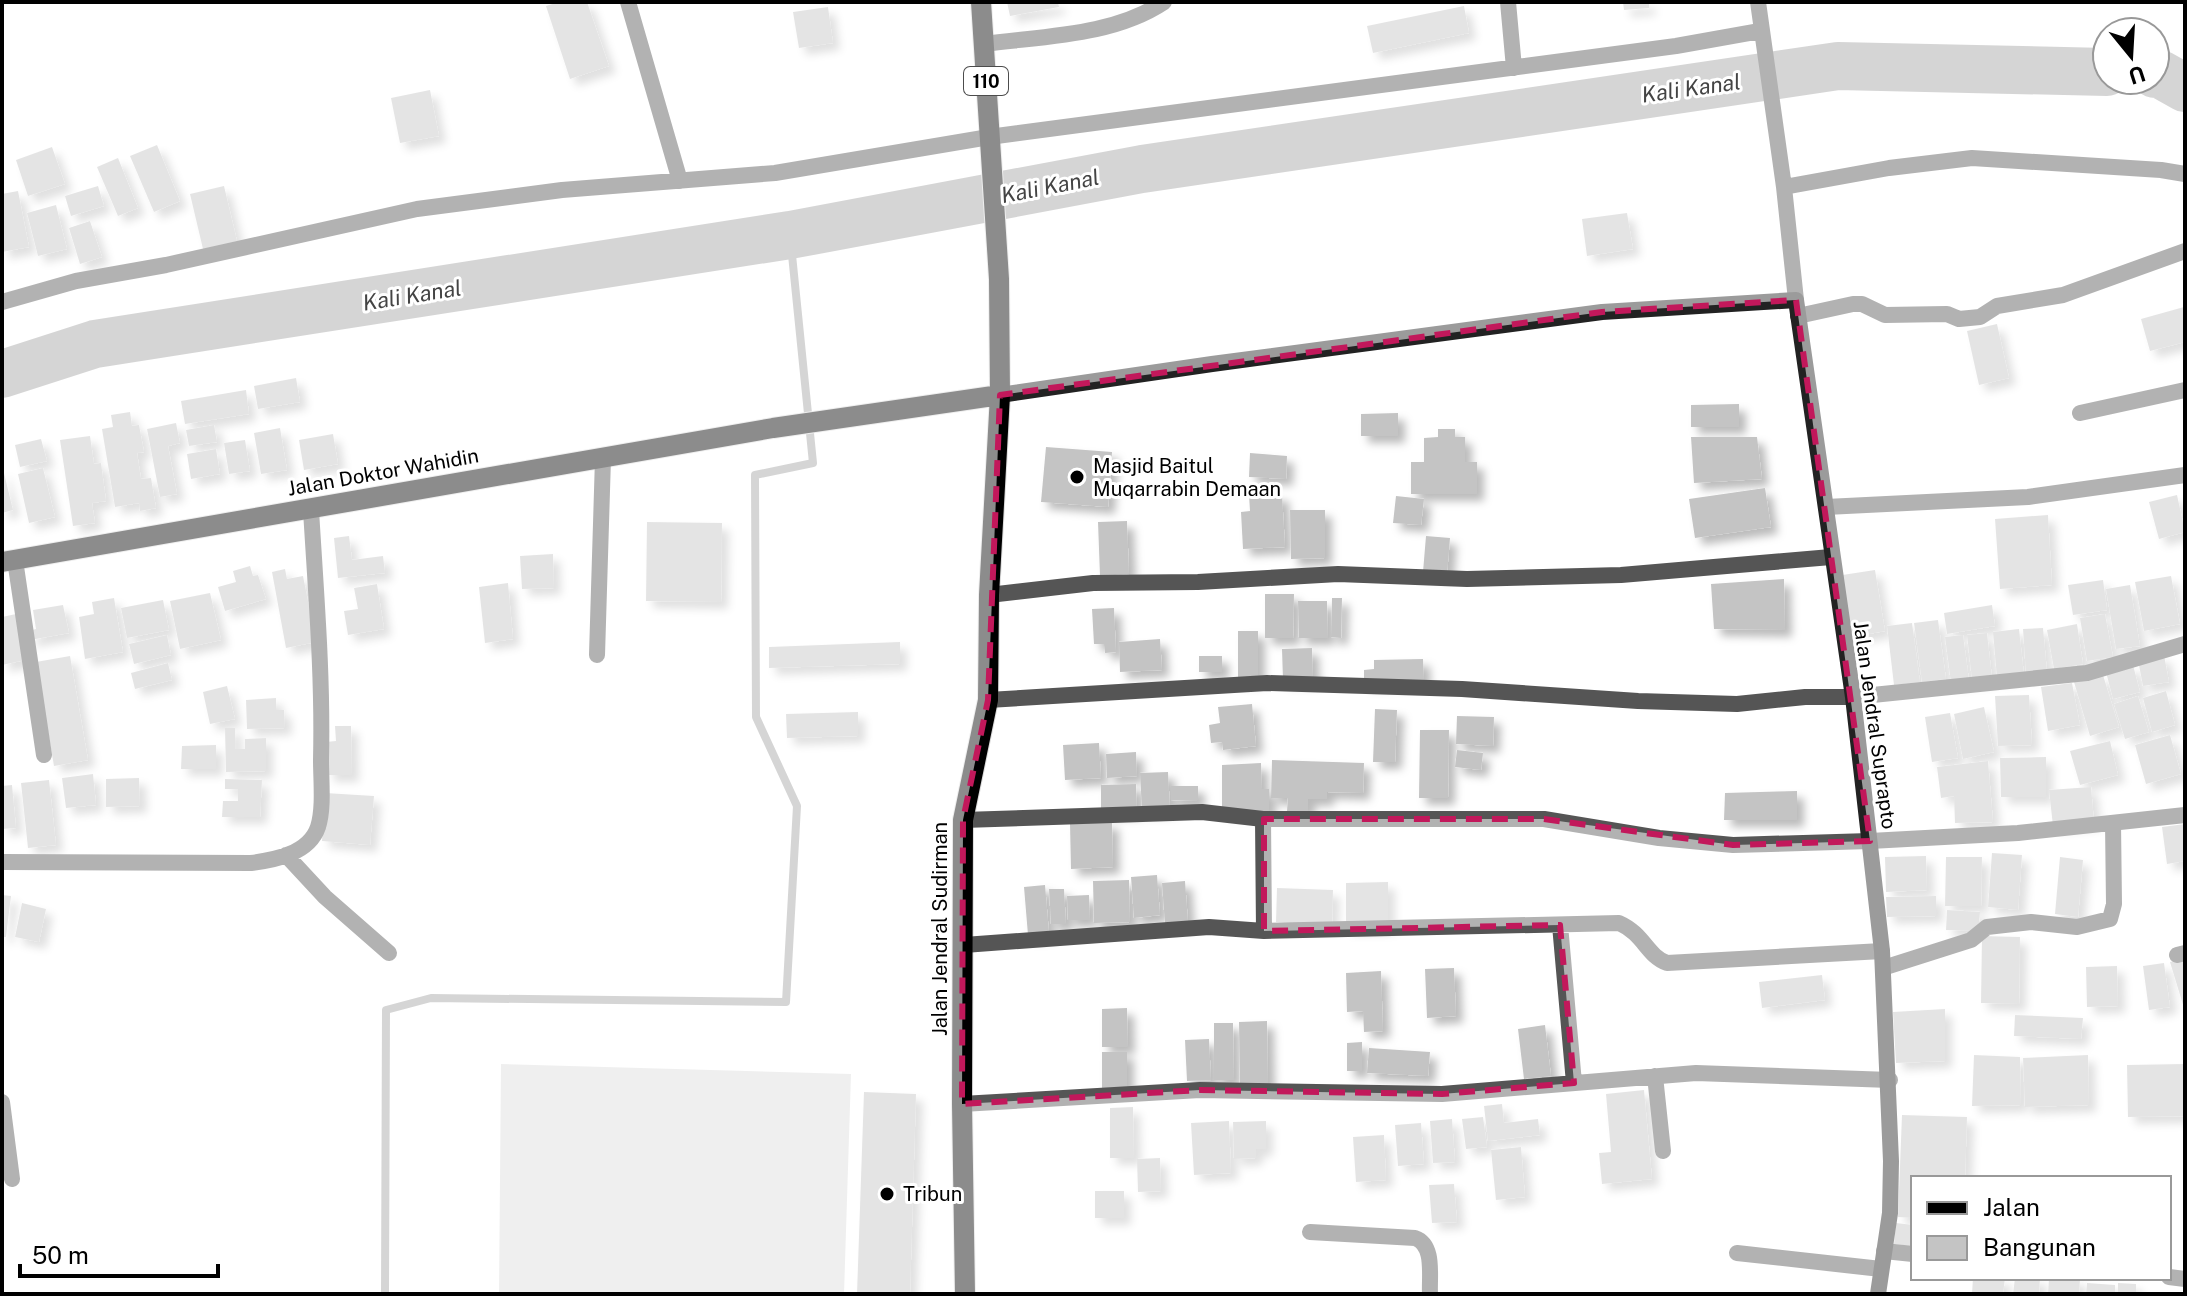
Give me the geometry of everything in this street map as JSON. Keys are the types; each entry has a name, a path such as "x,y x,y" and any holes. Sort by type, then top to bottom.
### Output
{"main road":[{"name":"110","path":"981,2 989,137"},
{"name":"Jalan Jendral Sudirman","path":"965,1294 963,820 988,700 989,595 1000,395 999,279 989,137"},
{"path":"1000,395 1272,355 1602,312 1797,308"},
{"name":"Jalan Jendral Suprapto","path":"1797,308 1853,697 1883,960 1890,1080 1890,1213 1878,1294"},
{"name":"Jalan Doktor Wahidin","path":"8,561 848,415 1000,395"}],"street":[{"path":"628,2 680,181"},
{"path":"984,44 1104,27 1150,11 1164,2"},
{"path":"1508,2 1514,68"},
{"name":"Jalan Jendral Suprapto","path":"1758,2 1763,57 1784,187 1797,308"},
{"path":"2,302 76,281 166,265 417,209 562,190 775,173 989,137 1676,46 1760,31"},
{"path":"1784,187 1889,168 1972,158 2185,174"},
{"path":"1797,308 1862,304 1885,315 1947,314 1959,319 1980,317 1997,306 2063,295 2185,251"},
{"path":"2080,413 2185,390"},
{"path":"597,655 603,458"},
{"path":"1826,507 2028,497 2185,475"},
{"path":"2,862 251,863 286,855 308,842 318,828 323,686 311,510"},
{"path":"989,595 1093,583 1198,582 1338,574 1467,579 1621,575 1831,557"},
{"path":"8,561 44,755"},
{"path":"988,700 1267,683 1462,689 1737,704 1805,697 1853,697 2087,673 2185,644"},
{"path":"963,820 1202,812 1263,819 1544,819 1659,838 1733,845 2018,833 2185,815"},
{"path":"1263,819 1264,931"},
{"path":"964,945 1209,927 1264,931 1619,923 1634,930 1659,960 1667,963 1883,960 1971,940 1987,927 2031,922 2077,927 2110,919 2114,904 2113,823"},
{"path":"286,855 325,897 389,953"},
{"path":"1560,925 1574,1083"},
{"path":"962,1104 1200,1090 1442,1094 1696,1073 1890,1080"},
{"path":"1655,1076 1663,1151"},
{"path":"2,1102 12,1179"},
{"path":"1310,1232 1424,1241 1428,1249 1430,1294"},
{"path":"1884,1251 1911,1254"},
{"path":"1737,1253 1881,1269"}],"highlighted area":[{"path":"1796,300 1870,841 1733,845 1544,819 1264,819 1264,931 1560,925 1574,1083 1442,1094 1200,1090 962,1104 963,820 988,700 1000,395 1602,312"}],"shaded area":[{"path":"501,1064 851,1074 844,1294 499,1294"}],"building":[{"path":"559,2 587,2 609,66 570,79 546,6"},
{"path":"1007,2 1058,2 1059,7 1010,16"},
{"path":"1623,2 1649,2 1649,8 1624,10"},
{"path":"1464,6 1469,33 1373,53 1367,26"},
{"path":"828,7 833,43 799,48 793,12"},
{"path":"430,90 439,136 400,143 391,98"},
{"path":"157,145 180,201 154,212 130,156"},
{"path":"52,147 65,184 28,196 16,160"},
{"path":"118,158 138,208 118,216 97,167"},
{"path":"98,186 104,206 71,216 65,196"},
{"path":"224,186 237,241 203,249 190,194"},
{"path":"18,191 29,247 2,252 2,194"},
{"path":"56,205 67,249 38,256 27,213"},
{"path":"1627,213 1633,249 1587,256 1582,219"},
{"path":"90,221 102,257 80,264 69,228"},
{"path":"2184,307 2185,342 2150,351 2141,319"},
{"path":"1997,324 2009,378 1979,385 1967,331"},
{"path":"296,378 300,402 258,409 254,386"},
{"path":"246,390 249,414 185,424 181,401"},
{"path":"1739,404 1739,427 1691,427 1691,405"},
{"path":"130,412 132,426 139,425 144,452 137,453 141,479 151,478 156,508 140,511 139,503 115,507 102,429 113,427 111,415"},
{"path":"1398,413 1398,436 1361,436 1361,414"},
{"path":"176,423 180,443 168,446 177,494 160,497 147,429"},
{"path":"214,425 217,442 189,446 186,430"},
{"path":"280,428 287,470 261,474 254,433"},
{"path":"1438,429 1455,429 1455,437 1465,437 1465,462 1477,462 1477,494 1411,494 1411,462 1424,462 1424,438 1438,437"},
{"path":"333,434 338,464 304,470 299,440"},
{"path":"90,436 94,464 101,463 106,501 92,503 95,523 73,526 60,440"},
{"path":"1691,437 1757,437 1762,479 1694,483"},
{"path":"41,439 47,461 20,467 15,445"},
{"path":"245,440 250,471 229,474 224,443"},
{"name":"Masjid Baitul Muqarrabin Demaan","path":"1046,447 1112,452 1108,507 1041,502"},
{"path":"216,449 220,474 191,479 187,454"},
{"path":"1250,453 1287,456 1286,479 1249,477"},
{"path":"43,468 55,517 29,523 18,474"},
{"path":"2,470 13,510 2,513"},
{"path":"1765,488 1771,527 1695,538 1689,499"},
{"path":"1282,494 1285,547 1243,549 1241,512 1250,511 1249,495"},
{"path":"2177,495 2185,532 2159,539 2149,502"},
{"path":"1396,496 1424,499 1421,525 1393,523"},
{"path":"1290,510 1325,510 1325,558 1291,559"},
{"path":"2048,515 2052,585 2000,589 1995,519"},
{"path":"1127,521 1129,574 1100,576 1098,522"},
{"path":"647,522 722,523 721,602 646,601"},
{"path":"349,536 352,560 383,556 385,573 338,578 334,538"},
{"path":"1426,536 1450,538 1447,574 1423,572"},
{"path":"553,554 554,588 522,589 520,556"},
{"path":"250,566 253,576 258,575 266,599 225,611 218,587 236,582 233,571"},
{"path":"285,569 287,579 303,576 316,642 286,648 272,572"},
{"path":"1875,570 1885,631 1847,638 1836,576"},
{"path":"2171,576 2180,624 2144,631 2135,582"},
{"path":"1784,579 1785,630 1714,629 1711,584"},
{"path":"2103,580 2107,610 2073,615 2068,585"},
{"path":"508,583 513,639 485,643 479,587"},
{"path":"377,584 384,629 348,635 344,611 358,609 354,588"},
{"path":"2130,585 2140,646 2116,649 2106,589"},
{"path":"210,593 221,640 180,649 170,601"},
{"path":"1265,594 1294,594 1293,638 1265,638"},
{"path":"114,598 123,652 85,659 79,617 94,614 92,602"},
{"path":"1332,598 1342,598 1341,638 1331,637"},
{"path":"163,600 169,630 127,638 121,608"},
{"path":"1298,601 1327,601 1328,638 1299,638"},
{"path":"63,605 69,633 30,640 28,631 36,629 33,610"},
{"path":"1992,605 1995,626 1947,634 1944,613"},
{"path":"1114,608 1116,652 1105,653 1104,644 1094,644 1092,609"},
{"path":"16,614 25,660 2,665 2,617"},
{"path":"2105,614 2113,657 2087,661 2080,618"},
{"path":"1938,620 1946,679 1922,682 1914,623"},
{"path":"1912,623 1920,682 1894,685 1887,626"},
{"path":"2077,624 2083,664 2054,669 2047,630"},
{"path":"2043,628 2047,672 2026,674 2023,629"},
{"path":"2019,629 2024,675 1997,678 1993,632"},
{"path":"1238,631 1258,631 1258,679 1238,680"},
{"path":"1987,633 1992,678 1972,680 1967,635"},
{"path":"167,635 171,655 134,664 129,644"},
{"path":"1963,635 1969,680 1951,683 1945,637"},
{"path":"1160,639 1162,670 1120,672 1119,642"},
{"path":"900,642 900,664 769,668 769,647"},
{"path":"1312,648 1313,679 1283,680 1282,649"},
{"path":"2164,655 2169,682 2143,686 2138,660"},
{"path":"70,656 88,760 54,766 36,662"},
{"path":"1199,656 1222,656 1222,672 1199,672"},
{"path":"1423,659 1424,680 1364,683 1364,670 1374,669 1374,660"},
{"path":"168,663 172,680 135,689 131,673"},
{"path":"2133,665 2140,692 2113,699 2106,672"},
{"path":"2103,675 2119,727 2090,736 2074,682"},
{"path":"2072,683 2080,725 2048,731 2041,687"},
{"path":"227,686 235,719 210,724 203,692"},
{"path":"2166,691 2175,725 2152,732 2143,698"},
{"path":"2029,695 2032,745 1998,746 1995,696"},
{"path":"2138,696 2149,732 2125,739 2114,704"},
{"path":"276,698 276,710 284,710 285,728 247,729 246,700"},
{"path":"1252,704 1256,746 1223,750 1222,742 1211,743 1209,725 1220,723 1218,707"},
{"path":"1984,707 1994,752 1963,759 1954,714"},
{"path":"1375,709 1397,710 1395,762 1373,762"},
{"path":"858,712 858,736 787,738 786,714"},
{"path":"1950,713 1958,758 1932,762 1925,717"},
{"path":"1457,716 1494,717 1493,746 1456,744"},
{"path":"335,726 351,726 352,775 327,775 326,742 336,741"},
{"path":"225,728 235,728 235,749 245,749 245,739 266,738 266,771 226,772"},
{"path":"1420,730 1449,730 1448,798 1419,798"},
{"path":"2170,735 2181,774 2146,784 2135,745"},
{"path":"2110,741 2118,775 2080,785 2070,751"},
{"path":"1099,743 1101,778 1065,780 1063,745"},
{"path":"216,745 216,769 181,769 182,746"},
{"path":"1457,750 1483,753 1481,770 1455,767"},
{"path":"1136,752 1137,776 1107,778 1106,754"},
{"path":"2046,757 2046,797 2001,797 2000,758"},
{"path":"1272,760 1364,763 1363,793 1327,792 1327,799 1308,799 1308,811 1287,811 1288,798 1271,798"},
{"path":"1988,761 1993,822 1955,823 1954,796 1941,798 1937,767"},
{"path":"1261,763 1262,789 1269,789 1269,811 1222,811 1222,765"},
{"path":"1168,772 1170,809 1142,810 1140,773"},
{"path":"93,774 96,805 66,808 62,778"},
{"path":"139,778 140,806 106,807 106,779"},
{"path":"225,779 262,780 260,817 222,817 223,801 238,801 238,789 225,789"},
{"path":"49,780 56,845 28,848 21,783"},
{"path":"1136,784 1137,811 1101,812 1101,785"},
{"path":"12,785 16,828 2,829 2,786"},
{"path":"1171,786 1198,786 1198,801 1171,800"},
{"path":"2091,787 2094,822 2053,826 2049,790"},
{"path":"1797,791 1797,820 1724,820 1725,793"},
{"path":"325,793 374,796 370,845 322,841"},
{"path":"1112,822 1113,867 1071,869 1070,823"},
{"path":"2185,824 2185,861 2167,864 2162,827"},
{"path":"1992,853 2022,855 2018,910 1988,907"},
{"path":"1926,856 1927,890 1886,892 1885,857"},
{"path":"1946,857 1982,857 1981,906 1945,906"},
{"path":"2060,857 2083,860 2078,917 2055,914"},
{"path":"1157,875 1160,915 1134,918 1131,877"},
{"path":"1129,880 1130,922 1094,923 1093,881"},
{"path":"1185,881 1188,922 1165,924 1162,883"},
{"path":"1388,882 1388,925 1346,926 1346,883"},
{"path":"1045,885 1049,933 1028,935 1024,887"},
{"path":"1277,888 1333,890 1332,924 1276,922"},
{"path":"1049,889 1064,889 1066,924 1051,924"},
{"path":"2,895 11,896 6,937 2,937"},
{"path":"1089,895 1090,920 1068,920 1067,896"},
{"path":"1936,896 1936,916 1887,917 1886,897"},
{"path":"22,903 46,909 39,942 15,937"},
{"path":"1947,910 1980,912 1978,931 1946,930"},
{"path":"1982,936 2020,937 2019,1004 1981,1003"},
{"path":"2185,958 2185,1008 2184,1008 2170,962"},
{"path":"2164,963 2170,1007 2149,1010 2143,966"},
{"path":"2117,966 2118,1006 2087,1007 2086,967"},
{"path":"1454,968 1456,1016 1427,1018 1425,969"},
{"path":"1381,971 1383,1031 1364,1032 1363,1011 1347,1012 1346,973"},
{"path":"1822,975 1825,1000 1762,1008 1759,982"},
{"path":"1127,1008 1128,1047 1102,1047 1102,1009"},
{"path":"1945,1009 1945,1061 1896,1063 1893,1012"},
{"path":"2015,1015 2083,1018 2081,1039 2014,1036"},
{"path":"1267,1021 1268,1084 1240,1085 1239,1022"},
{"path":"1214,1023 1233,1023 1234,1080 1214,1080"},
{"path":"1545,1025 1551,1076 1524,1079 1518,1029"},
{"path":"1209,1039 1211,1080 1187,1081 1185,1040"},
{"path":"1362,1042 1362,1071 1347,1071 1347,1043"},
{"path":"1369,1048 1430,1052 1428,1076 1367,1073"},
{"path":"1102,1052 1127,1052 1127,1088 1102,1088"},
{"path":"1974,1055 2020,1057 2021,1105 1972,1106"},
{"path":"2088,1055 2089,1105 2025,1107 2023,1058"},
{"path":"2185,1064 2185,1116 2128,1117 2127,1065"},
{"path":"1644,1090 1652,1179 1602,1184 1599,1153 1611,1152 1606,1094"},
{"name":"Tribun","path":"864,1092 916,1094 910,1294 857,1294"},
{"path":"1502,1104 1504,1123 1538,1119 1540,1135 1488,1141 1484,1106"},
{"path":"1133,1107 1134,1158 1110,1158 1110,1108"},
{"path":"1902,1115 1967,1117 1965,1176 1911,1176 1911,1218 1898,1217"},
{"path":"1483,1117 1487,1147 1466,1149 1462,1119"},
{"path":"1452,1119 1455,1162 1433,1163 1430,1121"},
{"path":"1229,1121 1231,1173 1194,1175 1191,1123"},
{"path":"1266,1121 1266,1149 1256,1149 1256,1158 1234,1159 1233,1122"},
{"path":"1421,1123 1424,1164 1398,1166 1395,1125"},
{"path":"1384,1135 1386,1180 1356,1182 1353,1137"},
{"path":"1521,1147 1525,1197 1496,1200 1491,1150"},
{"path":"1160,1158 1161,1191 1138,1192 1137,1159"},
{"path":"1454,1184 1457,1222 1432,1223 1429,1185"},
{"path":"1095,1191 1124,1191 1124,1218 1095,1218"},
{"path":"1896,1223 1911,1225 1911,1246 1894,1244"},
{"path":"1973,1280 2005,1280 2003,1294 1972,1294"},
{"path":"2015,1280 2040,1280 2039,1294 2013,1294"},
{"path":"2049,1280 2080,1280 2079,1294 2048,1294"},
{"path":"2087,1283 2115,1285 2115,1294 2086,1294"},
{"path":"2118,1283 2136,1284 2136,1294 2118,1294"}],"waterway":[{"name":"Kali Kanal","path":"2,374 95,344 790,235 1142,169 1838,66 2091,72"},
{"name":"Kali Kanal","path":"2171,80 2185,88"},
{"path":"385,1294 386,1010 431,998 786,1002 797,806 756,717 755,475 813,463 790,235"}],"place":[{"name":"Masjid Baitul Muqarrabin Demaan","path":"1077,477"},
{"name":"Tribun","path":"887,1194"}]}
